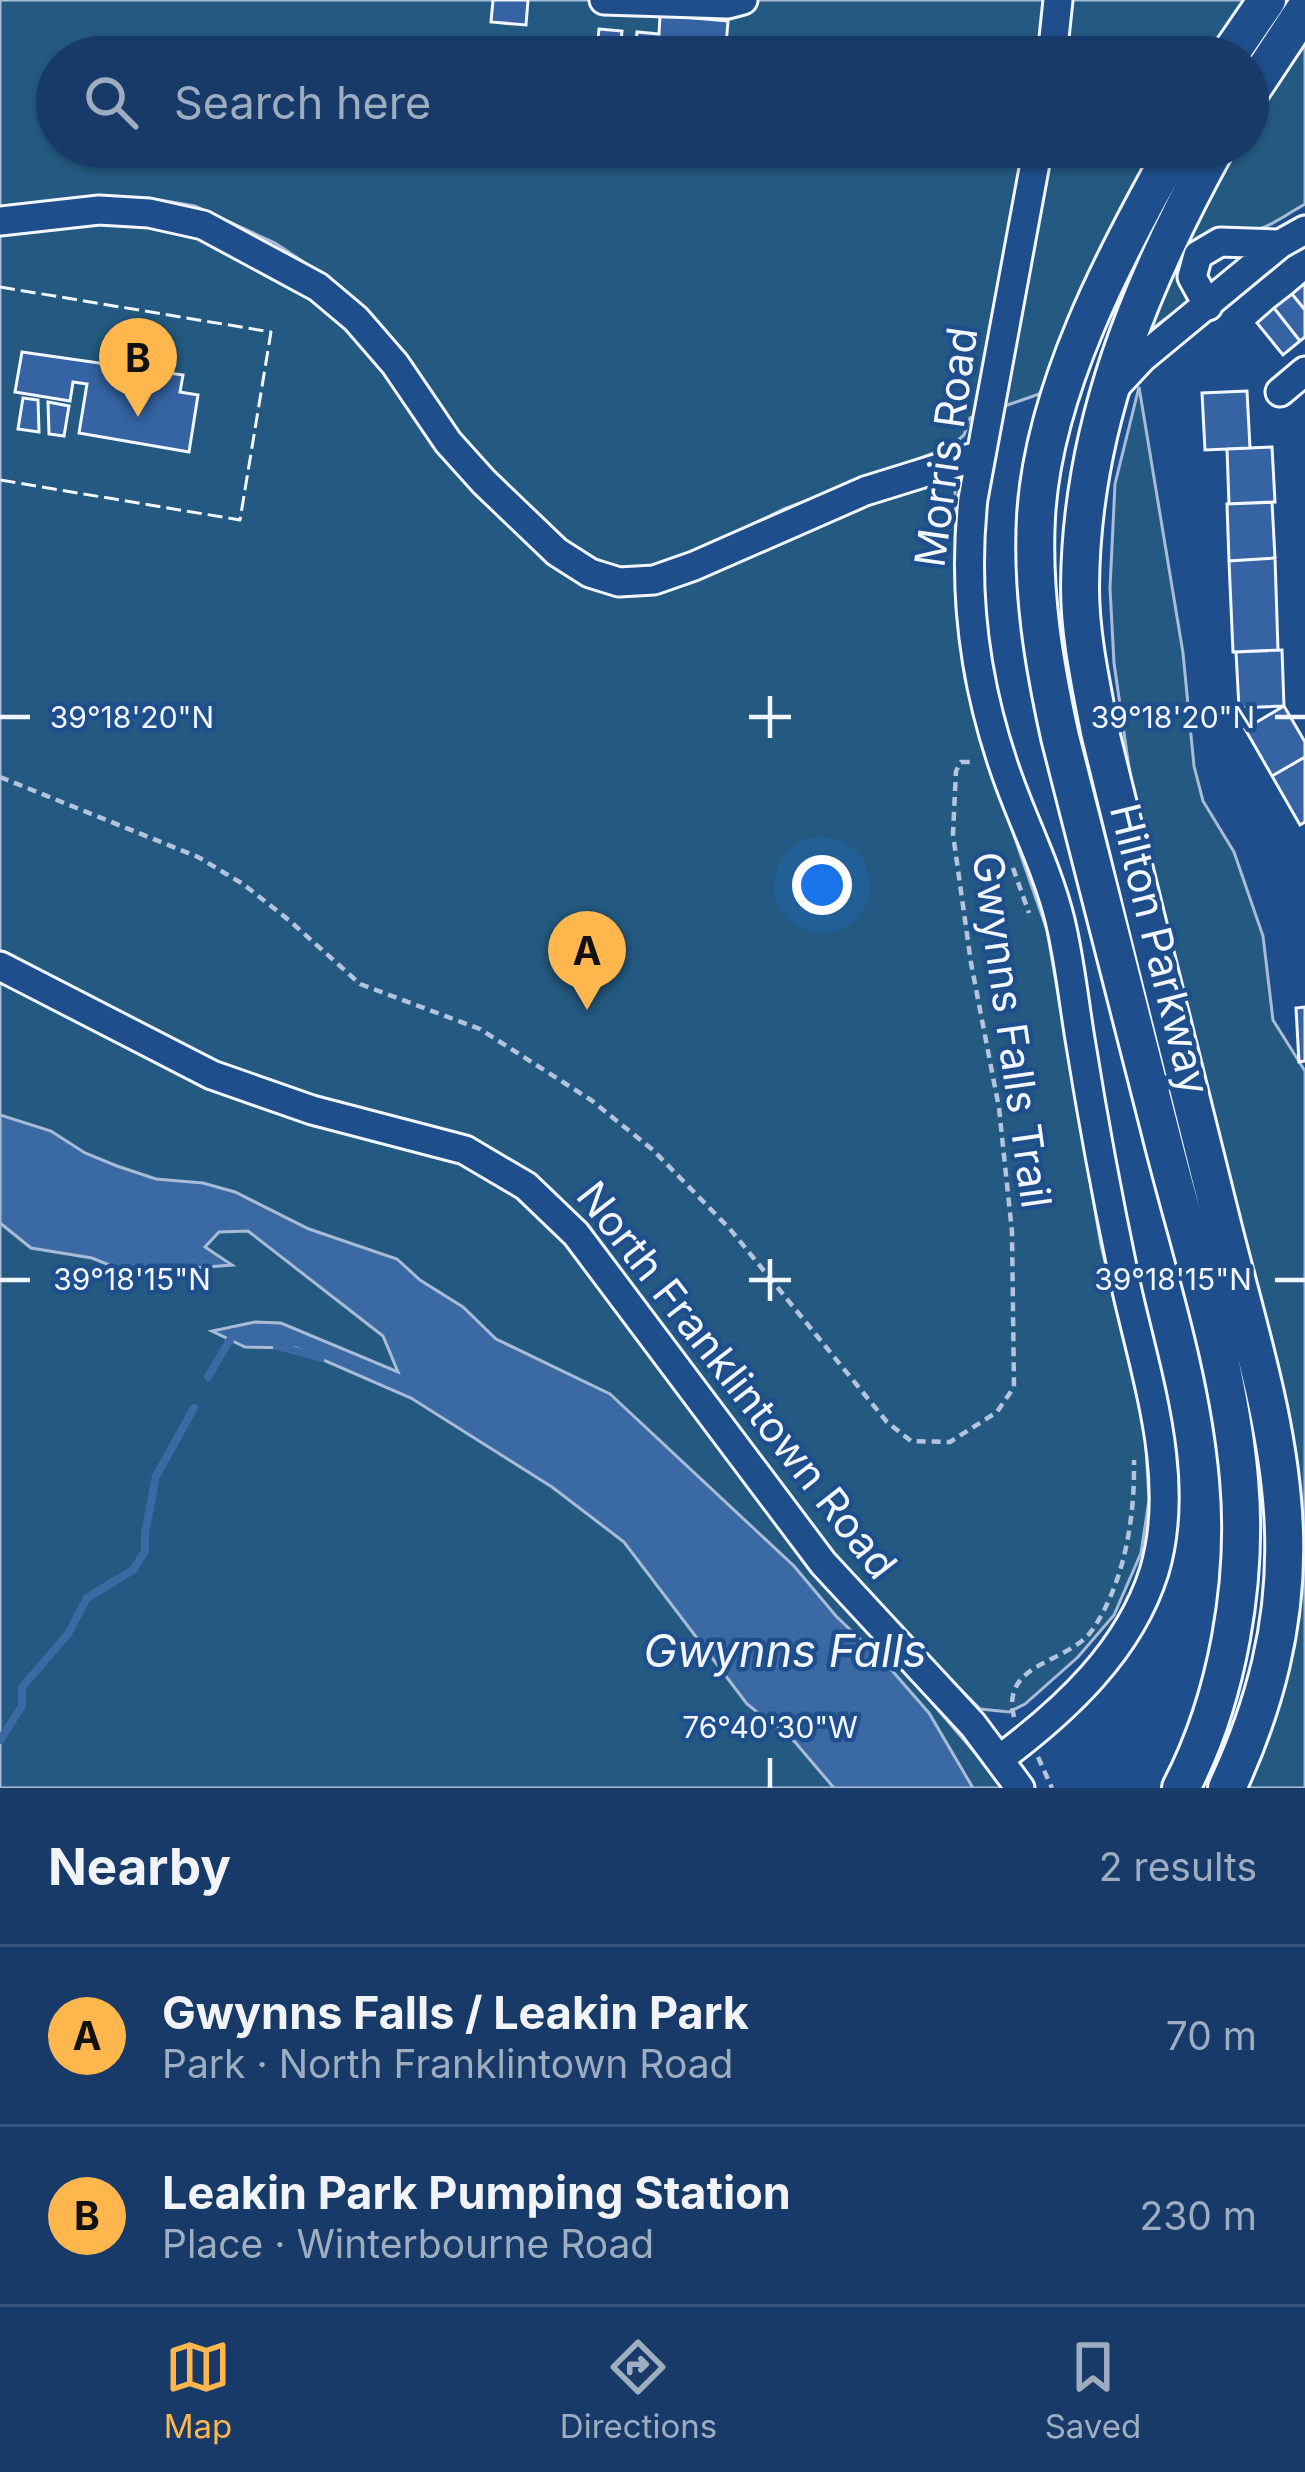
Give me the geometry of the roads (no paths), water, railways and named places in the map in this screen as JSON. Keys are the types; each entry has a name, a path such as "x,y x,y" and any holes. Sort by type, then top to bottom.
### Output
{"main road":[{"path":"1242,36 1267,0"},
{"path":"1269,63 1305,9"},
{"name":"Hilton Parkway","path":"1165,168 1105,283 1053,421 1036,515 1035,586 1042,655 1060,737 1216,1354 1240,1480 1236,1595 1226,1656 1211,1711 1180,1788"},
{"name":"Hilton Parkway","path":"1204,168 1140,298 1106,398 1087,486 1080,588 1084,647 1100,732 1281,1478 1282,1579 1273,1664 1256,1726 1227,1788"}],"street":[{"path":"604,0 728,4 743,0"},
{"path":"1054,36 1058,0"},
{"name":"Morris Road","path":"1001,1758 1104,1662 1143,1601 1162,1529 1163,1489 1151,1402 1107,1200 1060,918 988,719 969,610 967,555 981,455 1035,168"},
{"path":"0,220 99,210 149,213 203,225 318,287 382,349 448,442 484,482 557,552 590,573 620,582 654,580 865,491 981,455"},
{"path":"1106,398 1142,358 1280,244 1305,230"},
{"path":"1208,306 1192,277 1198,255 1209,245 1280,244"},
{"path":"1280,392 1305,371"},
{"name":"North Franklintown Road","path":"0,966 212,1075 312,1110 465,1150 526,1186 576,1234 823,1563 1001,1758 1020,1788"}],"water":[{"name":"Gwynns Falls","path":"0,1115 51,1131 117,1166 156,1179 203,1183 235,1192 309,1229 397,1259 463,1307 496,1339 610,1394 794,1566 836,1616 888,1666 929,1713 973,1788 834,1788 795,1742 747,1704 624,1542 552,1487 411,1398 296,1348 245,1347 212,1331 255,1322 281,1323 398,1372 383,1336 248,1231 219,1232 205,1247 232,1265 129,1273 92,1258 31,1248 0,1223"}],"waterway":[{"path":"208,1377 234,1333"},
{"path":"277,1346 321,1358"},
{"path":"0,1740 22,1706 22,1687 68,1634 87,1598 133,1570 145,1551 156,1476 194,1408"}],"place":[{"name":"Leakin Park Pumping Station","path":"138,417"},
{"name":"Gwynns Falls / Leakin Park","path":"587,1010"}]}
